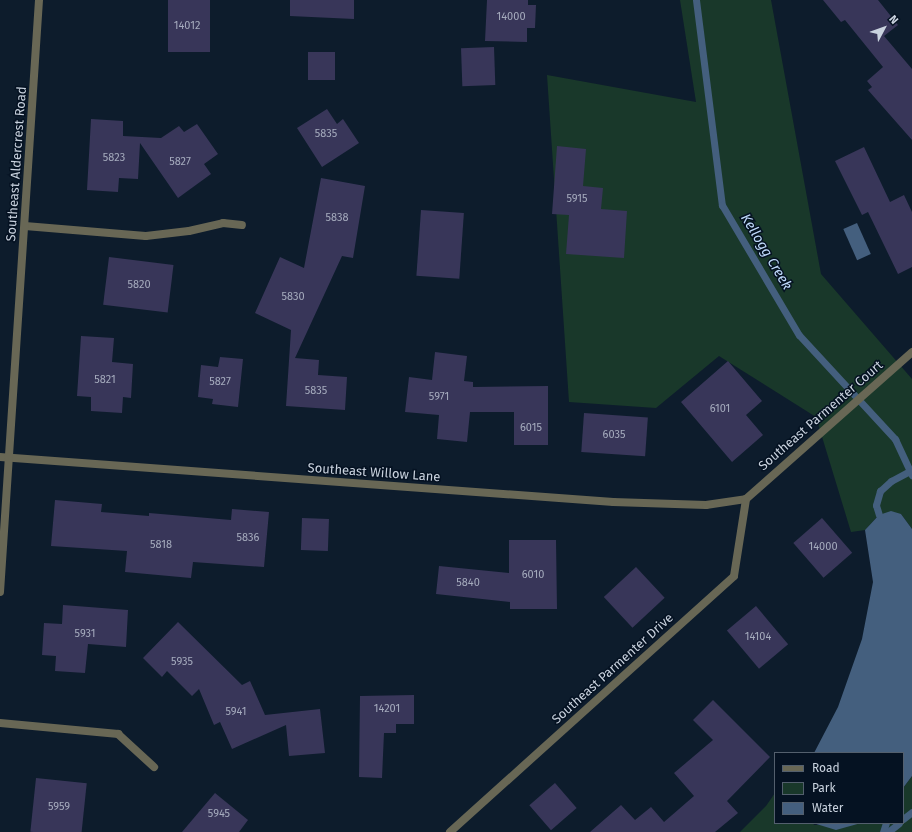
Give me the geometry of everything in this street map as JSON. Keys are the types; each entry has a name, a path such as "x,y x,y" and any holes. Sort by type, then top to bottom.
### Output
{"street":[{"name":"Southeast Aldercrest Road","path":"0,592 39,0"},
{"path":"25,226 146,236 189,231 223,223 242,225"},
{"name":"Southeast Parmenter Court","path":"746,498 912,352"},
{"name":"Southeast Willow Lane","path":"0,457 613,502 706,505 746,498"},
{"name":"Southeast Parmenter Drive","path":"450,832 734,576 746,498"},
{"path":"0,723 118,734 154,767"}],"green space":[{"path":"680,0 771,0 821,274 912,379 912,529 901,514 879,515 865,530 851,532 816,417 719,356 656,408 569,402 547,75 696,102"},
{"path":"912,776 912,832 740,832 766,806 774,794 774,824 904,824 904,787"}],"water":[{"path":"857,223 871,254 857,260 843,229"},
{"path":"891,511 901,514 912,529 912,776 904,787 904,752 815,752 838,707 862,639 873,582 865,530 879,515"},
{"path":"816,824 857,824 836,830"}],"building":[{"path":"168,0 210,0 210,52 168,52"},
{"path":"290,0 354,0 354,19 290,16"},
{"path":"487,0 528,0 528,5 536,5 535,28 527,28 527,42 485,41"},
{"path":"823,0 878,0 898,25 884,36 912,69 912,140 868,90 872,87 867,81 883,67 845,20 841,22"},
{"path":"494,47 495,85 462,86 461,48"},
{"path":"308,52 335,52 335,80 308,80"},
{"path":"327,109 337,124 343,119 359,143 322,167 297,128"},
{"path":"91,119 123,121 123,136 161,138 179,126 184,132 197,124 218,154 204,164 211,174 178,198 140,143 138,179 119,178 118,192 87,190"},
{"path":"557,146 586,149 583,186 603,188 601,209 627,211 624,258 566,254 569,215 552,214"},
{"path":"864,147 890,202 904,195 912,212 912,267 898,274 868,212 862,215 835,161"},
{"path":"321,178 365,186 353,258 342,256 295,358 319,360 318,375 347,377 345,410 286,406 291,330 255,313 280,257 304,268"},
{"path":"421,210 464,213 459,279 416,276"},
{"path":"109,257 174,265 168,313 103,305"},
{"path":"81,336 114,338 112,362 133,364 131,398 123,397 122,413 91,411 91,397 77,396"},
{"path":"435,352 467,356 464,381 473,382 473,387 548,386 548,445 514,445 514,412 470,412 467,442 437,439 439,415 405,412 409,377 432,380"},
{"path":"220,357 243,359 238,407 212,404 213,399 198,397 201,365 218,367"},
{"path":"728,361 762,401 746,415 763,435 732,462 681,402"},
{"path":"584,413 648,417 645,456 581,452"},
{"path":"55,500 102,504 101,512 149,516 149,513 231,520 232,509 269,512 264,567 193,562 191,578 125,572 127,551 51,546"},
{"path":"302,518 329,519 328,551 301,550"},
{"path":"822,518 852,553 823,578 793,543"},
{"path":"509,540 556,540 557,609 510,609 510,602 436,594 439,566 509,573"},
{"path":"636,567 665,598 632,628 604,597"},
{"path":"63,605 128,610 126,647 88,644 85,673 55,671 56,656 42,655 44,623 62,624"},
{"path":"756,606 788,644 759,669 727,630"},
{"path":"178,622 242,685 250,681 265,715 320,709 325,753 289,756 286,725 232,749 220,722 214,725 199,689 192,696 167,671 162,677 143,658"},
{"path":"414,695 414,724 396,724 396,733 384,733 382,778 359,777 360,696"},
{"path":"713,700 770,757 727,801 738,813 715,832 590,832 621,805 635,820 651,807 664,822 694,796 674,773 713,740 693,720"},
{"path":"36,778 87,783 82,832 30,832"},
{"path":"555,783 577,808 551,830 529,805"},
{"path":"215,793 248,820 239,832 182,832"}],"waterway":[{"name":"Kellogg Creek","path":"696,0 722,205 799,335 895,439 912,475"},
{"path":"879,515 876,505 880,491 891,481 910,471"},
{"name":"Kellogg Creek","path":"904,818 912,812"},
{"path":"883,832 886,824"},
{"name":"Kellogg Creek","path":"888,832 898,824"}]}
